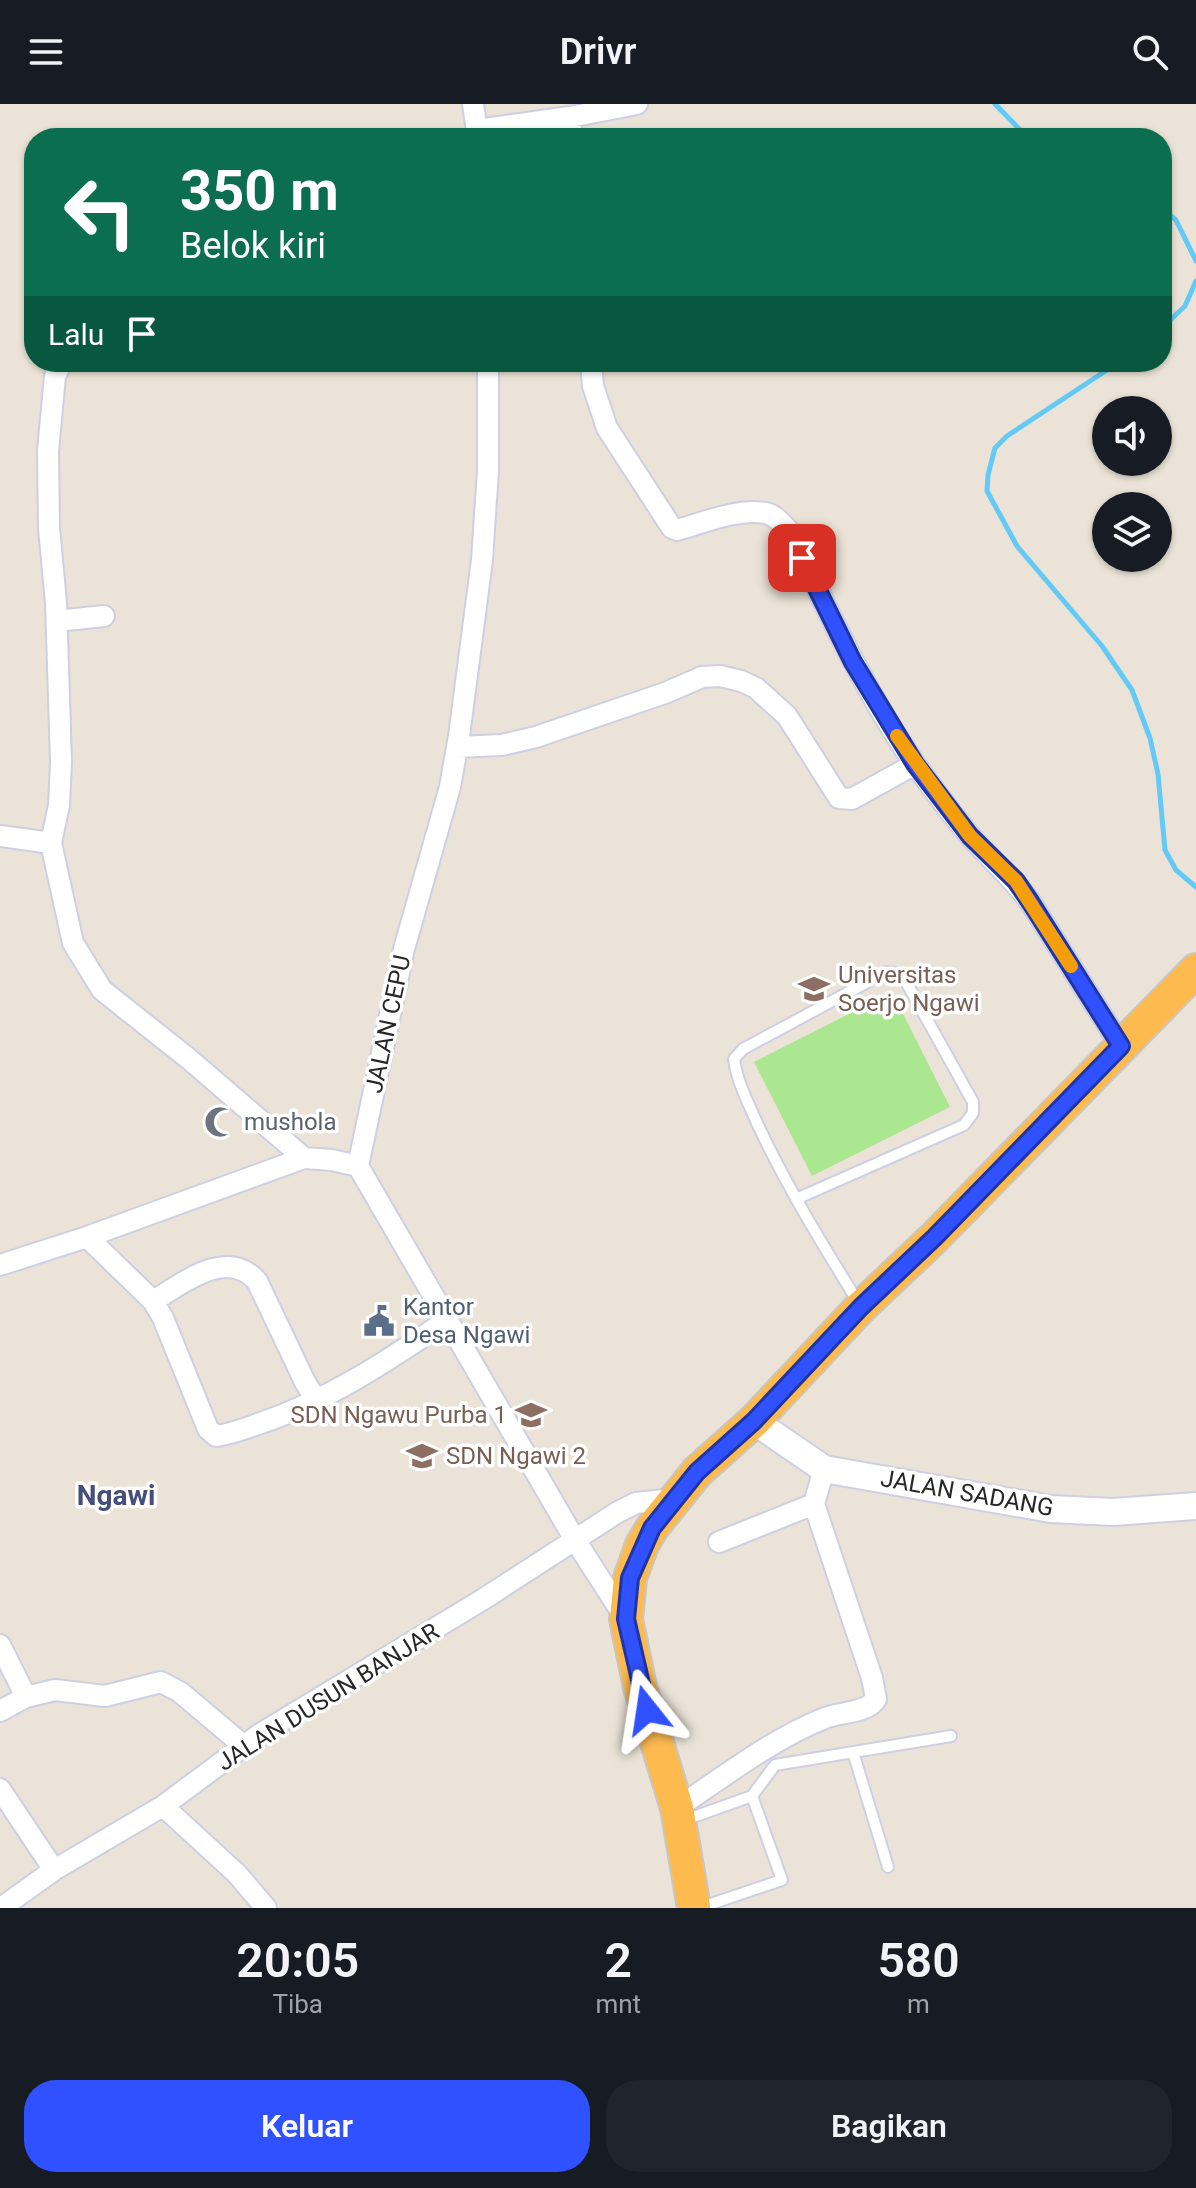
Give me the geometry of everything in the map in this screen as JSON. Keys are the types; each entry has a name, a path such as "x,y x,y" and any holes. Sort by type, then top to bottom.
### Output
{"highway":[{"path":"696,1908 678,1815 640,1687 626,1619 630,1578 642,1545 697,1472 754,1421 861,1307 946,1226 1196,970"}],"main road":[{"name":"JALAN SADANG","path":"754,1421 824,1469 1051,1509 1113,1512 1196,1506"}],"street":[{"path":"473,104 477,128"},
{"path":"510,128 637,104"},
{"path":"570,117 571,128"},
{"path":"57,372 48,451 61,762 59,805 51,843 73,943 102,990 189,1059 304,1158"},
{"name":"JALAN CEPU","path":"358,1166 404,949 450,787 457,747 482,560 488,470 488,372"},
{"path":"592,372 593,386 607,428 672,528 677,530 728,516 766,513 779,520 790,532 853,662 915,764 970,836 1024,892 1121,1046"},
{"path":"57,621 104,616"},
{"path":"457,747 502,745 536,737 665,693 702,677 720,676 756,688 779,708 801,735 839,798 852,799 915,764"},
{"path":"0,836 51,843"},
{"path":"0,1265 87,1237 304,1158 358,1166 575,1540 626,1619"},
{"path":"87,1237 153,1301 163,1318 208,1429 216,1436 285,1415 316,1400 375,1369 446,1321"},
{"path":"153,1301 203,1270 233,1265 249,1272 257,1281 316,1400"},
{"path":"678,1815 798,1731 826,1718 869,1706 876,1699 872,1678 814,1504 824,1469"},
{"name":"JALAN DUSUN BANJAR","path":"1,1908 54,1870 163,1806 244,1746 575,1540 636,1503 674,1499"},
{"path":"719,1542 814,1504"},
{"path":"0,1645 26,1697"},
{"path":"0,1711 26,1697 55,1690 105,1696 161,1682 180,1692 244,1746"},
{"path":"0,1789 54,1870"},
{"path":"163,1806 237,1874 254,1904"}],"lane":[{"path":"796,1199 964,1125 973,1113 973,1102 918,1000 905,980 896,973 886,972 743,1049 734,1059 736,1076 767,1145 796,1199 861,1307"},
{"path":"678,1815 752,1796 775,1765 951,1736"},
{"path":"853,1752 888,1867"},
{"path":"696,1908 782,1880 752,1796"}],"green space":[{"path":"892,992 950,1107 812,1176 754,1062"}],"waterway":[{"path":"995,104 1018,128"},
{"path":"1172,217 1196,261"},
{"path":"1172,318 1185,306 1196,281"},
{"path":"1104,372 1007,436 995,448 987,491 1017,546 1102,646 1132,690 1150,738 1158,774 1165,850 1176,870 1196,887"}],"slow traffic":[{"path":"897,736 970,836 1016,881 1071,966"}],"place":[{"name":"Universitas Soerjo Ngawi","path":"814,989"},
{"name":"mushola","path":"220,1122"},
{"name":"Kantor Desa Ngawi","path":"379,1321"},
{"name":"SDN Ngawu Purba 1","path":"531,1415"},
{"name":"SDN Ngawi 2","path":"422,1456"}],"district":[{"name":"Ngawi","path":"116,1495"}],"route":[{"path":"647,1710 626,1619 630,1578 652,1528 697,1472 754,1421 861,1307 935,1237 1121,1046 1016,881 970,836 915,764 853,662 802,558"}]}
